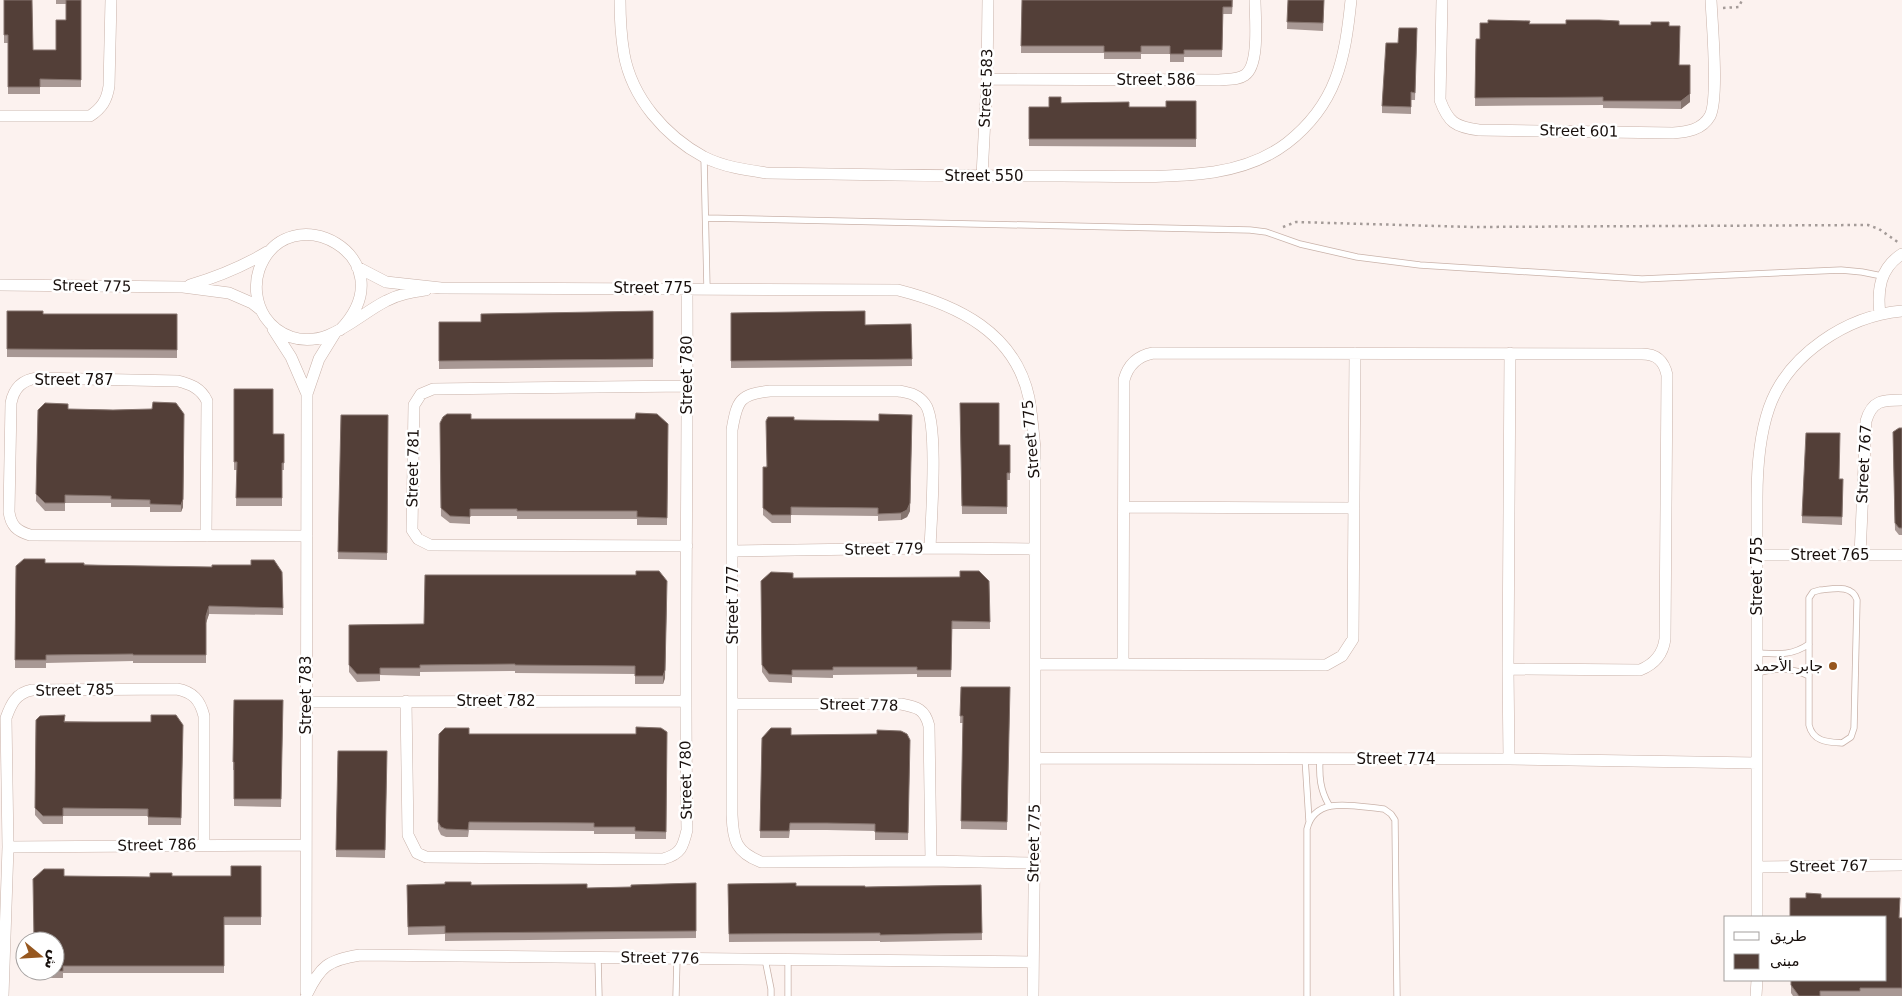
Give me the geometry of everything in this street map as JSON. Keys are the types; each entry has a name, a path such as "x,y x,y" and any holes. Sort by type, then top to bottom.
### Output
{"street":[{"path":"0,116 90,116 98,111 107,97 109,86 111,0"},
{"name":"Street 550","path":"620,0 624,56 633,82 649,111 668,132 704,157 740,170 767,173 982,176 1192,174 1240,166 1264,157 1286,144 1306,127 1321,108 1332,89 1347,43 1351,0"},
{"name":"Street 583","path":"982,176 987,79 988,0"},
{"name":"Street 586","path":"987,79 1219,80 1239,78 1247,74 1252,68 1255,57 1255,0"},
{"name":"Street 601","path":"1442,0 1440,100 1444,112 1453,123 1465,128 1478,130 1673,133 1689,131 1700,126 1710,116 1714,100 1711,4"},
{"path":"303,234 320,235 336,242 349,252 357,267 361,284 359,301 352,318 337,332 318,340 300,340 283,334 269,323 261,310 256,294 257,278 262,262 272,249 286,239 303,234"},
{"name":"Street 775","path":"183,287 216,278 272,249"},
{"path":"1880,314 1879,288 1882,276 1888,266 1902,254"},
{"name":"Street 775","path":"357,267 386,282 440,288 898,290 926,298 978,322 997,338 1011,357 1029,397 1035,448 1033,996"},
{"name":"Street 775","path":"0,285 183,287 229,293 252,303 261,310"},
{"name":"Street 775","path":"337,332 389,299 404,294 440,288"},
{"name":"Street 780","path":"406,702 408,835 417,853 426,857 663,859 675,856 679,852 684,843 687,830 685,701 687,288"},
{"name":"Street 755","path":"1757,916 1757,466 1762,431 1770,406 1780,386 1812,350 1835,333 1858,322 1880,314 1902,311"},
{"name":"Street 783","path":"269,323 291,357 307,394"},
{"name":"Street 783","path":"306,996 307,394 319,359 337,332"},
{"path":"1123,664 1124,380 1129,367 1139,357 1153,353 1649,354 1664,364 1667,375 1665,638 1662,652 1653,664 1640,670 1508,669"},
{"path":"1035,664 1326,665 1338,660 1347,651 1353,639 1355,353"},
{"path":"1509,759 1510,353"},
{"name":"Street 787","path":"206,536 206,401 204,395 196,386 178,381 37,378 26,380 12,394 9,512 11,522 21,532 30,535 206,536 306,536"},
{"name":"Street 781","path":"687,546 430,546 418,539 412,530 414,405 421,394 433,389 688,386"},
{"name":"Street 777","path":"930,548 933,432 926,404 914,394 899,391 770,391 753,393 741,400 735,412 732,430 733,828 738,847 747,856 761,862 931,861 1033,864"},
{"name":"Street 767","path":"1860,555 1868,412 1883,400 1902,400"},
{"path":"1124,507 1354,508"},
{"name":"Street 779","path":"733,551 930,548 1034,549"},
{"name":"Street 765","path":"1758,556 1902,555"},
{"name":"Street 785","path":"2,996 8,847 6,718 9,707 22,692 32,690 177,689 186,691 194,696 201,704 204,716 204,845"},
{"name":"Street 782","path":"306,702 685,701"},
{"name":"Street 778","path":"733,704 901,704 915,706 923,711 929,726 931,861"},
{"name":"Street 774","path":"1035,758 1509,759 1757,763"},
{"name":"Street 786","path":"8,847 306,845"},
{"name":"Street 767","path":"1757,867 1902,864"},
{"name":"Street 776","path":"306,996 323,967 340,958 360,955 1033,962"},
{"path":"1756,981 1756,996"}],"lane":[{"path":"704,157 707,288"},
{"path":"706,218 1250,230 1274,234 1300,244 1357,257 1420,265 1642,279 1841,270 1882,276"},
{"path":"1844,589 1851,591 1857,600 1854,728 1851,737 1842,743 1820,740 1813,734 1809,725 1809,644 1811,595 1820,590 1844,589"},
{"path":"1758,653 1787,654 1802,649 1809,644"},
{"path":"1757,673 1782,668 1809,676"},
{"path":"1305,758 1309,821 1307,829 1307,996"},
{"path":"1320,758 1319,780 1321,790 1330,805"},
{"path":"1309,821 1318,810 1330,805 1384,809 1395,820 1397,996"},
{"path":"598,958 599,996"},
{"path":"676,996 677,958"},
{"path":"765,959 771,989 770,996"},
{"path":"788,960 788,996"}],"path":[{"path":"1711,4 1733,9 1739,7 1742,0"},
{"path":"1274,234 1281,228 1296,222 1473,227 1868,225 1890,235 1902,246"}],"building":[{"path":"4,0 32,0 33,50 56,50 56,20 66,20 66,0 81,0 81,80 40,79 40,87 8,87 8,35 4,35"},
{"path":"1022,0 1232,0 1232,7 1223,7 1222,50 1184,50 1184,54 1170,54 1170,46 1141,46 1141,52 1104,52 1104,46 1021,46"},
{"path":"1288,0 1324,0 1323,23 1287,22"},
{"path":"1488,20 1530,21 1529,24 1566,24 1566,20 1599,20 1619,21 1619,25 1651,25 1651,22 1669,22 1669,26 1680,26 1679,65 1690,65 1690,94 1681,101 1603,101 1603,97 1475,98 1476,39 1480,39 1480,23 1488,23"},
{"path":"1399,28 1417,28 1415,93 1411,92 1411,107 1382,106 1386,43 1398,43"},
{"path":"1049,97 1061,97 1061,103 1129,102 1129,107 1166,107 1166,101 1196,101 1196,139 1029,139 1029,107 1049,107"},
{"path":"7,311 43,311 43,314 177,314 177,350 7,349"},
{"path":"653,311 653,359 439,361 439,322 481,322 481,314"},
{"path":"865,311 865,325 911,324 912,359 731,361 731,313"},
{"path":"234,389 273,389 273,434 284,434 282,498 236,498 237,462 234,462"},
{"path":"153,402 176,403 184,414 183,499 181,505 150,504 150,500 111,499 111,496 65,495 65,503 45,503 36,494 38,410 45,403 68,404 68,409 113,410 152,409"},
{"path":"960,403 999,403 999,445 1010,445 1010,473 1007,473 1007,507 962,506"},
{"path":"636,413 657,414 668,424 667,518 637,517 637,511 517,511 517,509 470,509 470,517 450,516 441,508 440,423 447,414 471,414 471,419 635,419"},
{"path":"879,414 912,415 910,503 907,510 901,513 878,514 878,508 791,507 791,515 772,515 763,508 763,467 767,467 766,421 768,417 794,417 794,420 879,421"},
{"path":"341,415 388,415 387,553 338,552"},
{"path":"1902,428 1902,528 1899,528 1895,523 1893,432"},
{"path":"1806,433 1840,433 1839,479 1843,479 1842,517 1802,516"},
{"path":"24,559 45,559 45,563 84,563 84,565 212,567 212,565 251,565 251,560 274,560 282,572 283,608 209,606 206,616 206,655 46,655 46,660 15,660 16,566"},
{"path":"636,571 659,571 667,581 665,670 663,676 635,676 635,666 420,665 420,668 380,668 380,674 357,674 349,665 349,625 424,624 425,575 636,575"},
{"path":"960,571 979,571 989,581 990,622 952,621 951,670 917,670 917,667 833,667 833,670 792,670 792,675 769,674 762,665 761,581 771,572 793,573 793,578 960,577"},
{"path":"961,687 1010,687 1007,822 961,821 963,716 960,716"},
{"path":"234,700 283,700 281,799 234,799"},
{"path":"65,715 64,722 151,722 151,715 176,715 183,725 181,818 148,817 148,809 63,808 63,816 43,816 35,808 36,720 40,716"},
{"path":"636,727 661,728 667,732 666,832 635,831 635,827 594,827 594,823 469,822 468,830 446,829 441,827 438,822 439,734 445,728 469,728 469,734 636,734"},
{"path":"771,728 791,728 791,735 877,734 877,730 901,731 907,734 910,740 908,833 875,832 875,824 827,823 790,823 789,831 760,831 762,738"},
{"path":"338,751 387,751 385,850 336,850"},
{"path":"231,866 261,866 261,917 224,917 224,966 65,966 65,931 34,931 33,879 44,869 64,869 64,876 150,877 150,873 172,873 172,876 231,876"},
{"path":"445,882 471,882 471,885 587,884 587,888 696,883 696,931 445,933 445,926 408,927 407,885 445,884"},
{"path":"796,883 796,886 865,887 981,885 982,933 880,935 880,933 729,934 728,884"},
{"path":"1806,893 1821,894 1821,898 1900,898 1899,918 1902,918 1902,988 1860,988 1860,991 1820,991 1820,996 1799,996 1791,985 1791,981 1887,981 1887,916 1790,916 1790,898 1806,898"}],"place":[{"name":"جابر الأحمد","path":"1833,666"}]}
